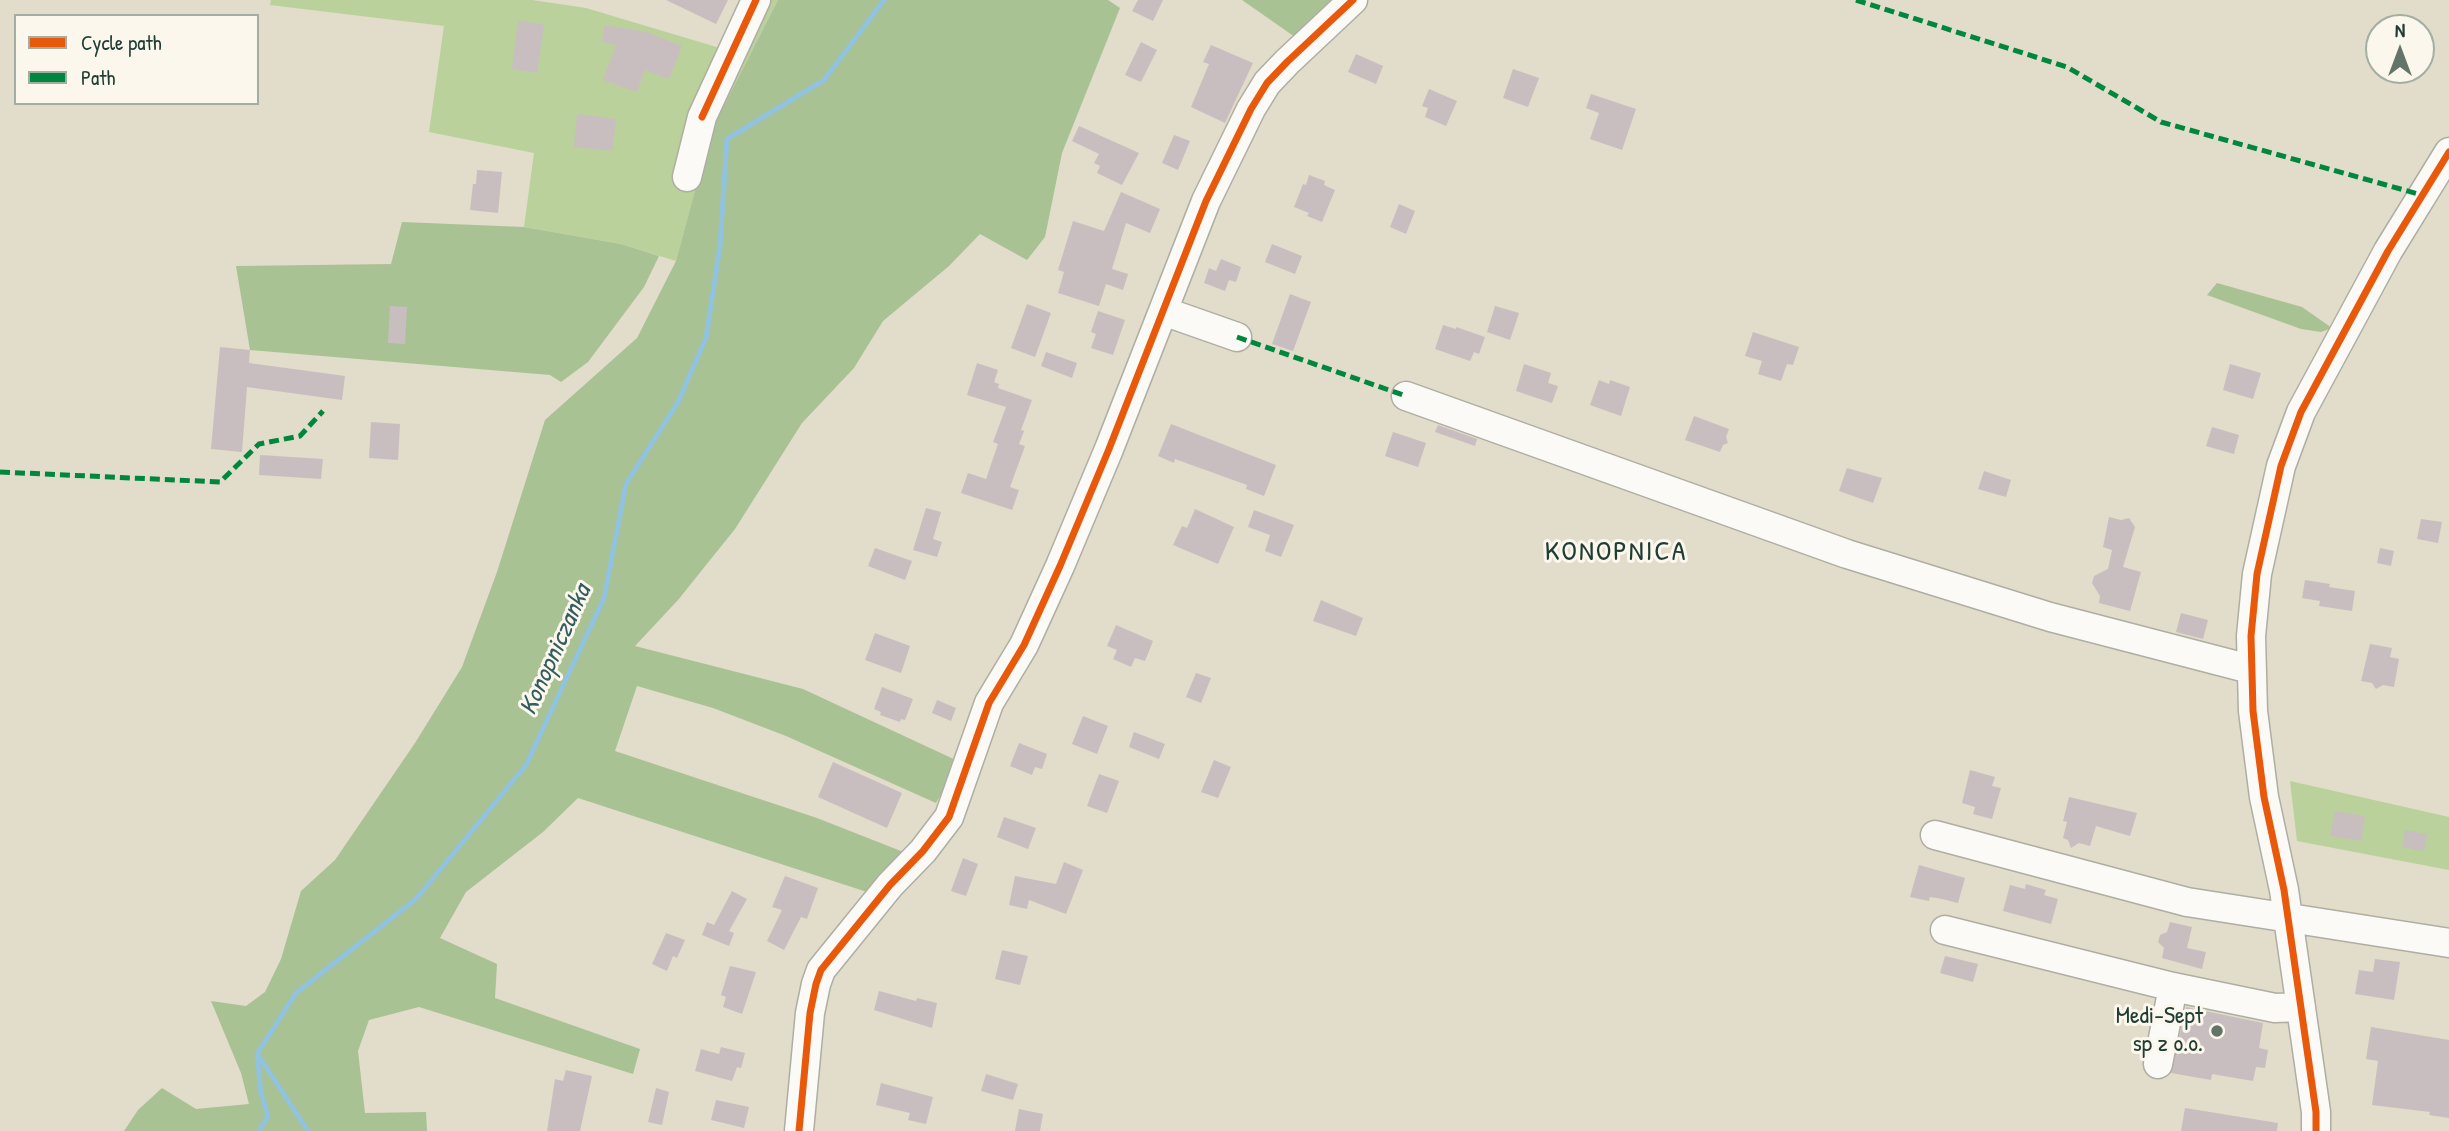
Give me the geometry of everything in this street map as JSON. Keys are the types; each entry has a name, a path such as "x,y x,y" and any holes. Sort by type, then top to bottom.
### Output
{"street":[{"path":"687,177 702,117 756,0"},
{"path":"799,1131 810,1013 821,970 890,884 923,851 949,817 989,703 1024,645 1060,566 1206,201 1251,108 1267,83 1353,0"},
{"path":"2316,1131 2316,1112 2288,919 2264,797 2252,712 2250,669 2257,574 2281,466 2301,412 2356,308 2441,180 2449,152"},
{"path":"1163,311 1237,337"},
{"path":"1406,396 1847,554 2050,617 2250,669"},
{"path":"1935,835 2187,902 2449,943"},
{"path":"1945,930 2173,987 2275,1008 2301,1007"},
{"path":"2158,1064 2173,987"}],"green space":[{"path":"271,0 532,0 586,8 723,49 745,0 778,0 711,131 676,261 621,244 524,227 534,153 429,132 444,26 270,5"},
{"path":"778,0 1108,0 1120,8 1062,153 1045,237 1027,260 980,234 949,266 883,321 854,368 802,423 735,529 678,600 635,646 803,689 960,762 936,803 786,736 713,708 637,686 615,751 817,818 906,853 867,892 578,798 543,832 466,892 440,938 497,964 495,998 640,1049 633,1074 419,1007 369,1020 358,1051 365,1113 426,1112 427,1131 124,1131 138,1110 162,1088 196,1109 249,1104 241,1073 211,1001 246,1006 265,992 281,959 301,891 335,860 415,743 462,667 497,572 545,420 637,338 676,261 711,131"},
{"path":"1242,0 1333,0 1295,37"},
{"path":"402,222 524,227 621,244 659,256 644,287 588,362 561,382 550,375 250,350 236,266 391,264"},
{"path":"2217,283 2302,307 2332,328 2321,332 2301,329 2207,295"},
{"path":"2290,781 2449,817 2449,870 2297,841"}],"building":[{"path":"666,0 728,0 716,24"},
{"path":"1138,0 1163,0 1153,21 1132,11"},
{"path":"518,21 544,24 537,73 512,69"},
{"path":"604,25 647,32 682,46 669,79 645,70 637,92 603,80 616,45 602,42"},
{"path":"1141,42 1157,50 1141,82 1125,75"},
{"path":"1211,45 1253,63 1225,123 1191,107 1209,64 1203,62"},
{"path":"1356,54 1383,66 1376,84 1348,72"},
{"path":"1513,69 1539,78 1528,107 1503,98"},
{"path":"1429,89 1457,101 1446,126 1425,117 1428,108 1422,106"},
{"path":"1591,94 1636,109 1622,150 1590,139 1599,113 1586,108"},
{"path":"577,114 616,119 612,151 574,147"},
{"path":"1079,126 1139,153 1122,185 1097,173 1100,166 1094,163 1099,154 1072,141"},
{"path":"1174,135 1190,141 1178,170 1162,163"},
{"path":"477,170 502,172 498,213 470,210"},
{"path":"1309,175 1325,181 1324,185 1335,190 1322,222 1294,207"},
{"path":"1121,192 1160,209 1150,233 1126,223 1112,269 1128,274 1123,290 1106,284 1099,306 1058,293 1064,272 1058,270 1073,221 1104,231"},
{"path":"1399,204 1415,211 1406,234 1390,227"},
{"path":"1272,244 1302,256 1295,274 1265,262"},
{"path":"1221,259 1241,267 1236,282 1229,280 1225,291 1204,283 1209,268 1216,271"},
{"path":"1290,294 1311,302 1293,351 1272,344"},
{"path":"1027,304 1051,313 1035,357 1011,348"},
{"path":"390,306 407,307 405,344 388,343"},
{"path":"1495,306 1519,313 1510,340 1487,332"},
{"path":"1098,311 1125,320 1113,355 1091,348 1096,334 1091,332"},
{"path":"1443,325 1485,337 1479,354 1474,352 1470,361 1435,349"},
{"path":"1753,332 1799,347 1793,365 1787,364 1781,381 1758,374 1762,361 1745,356"},
{"path":"220,347 250,350 249,363 345,376 342,400 247,387 242,452 211,449"},
{"path":"1046,352 1077,363 1072,378 1041,366"},
{"path":"977,363 998,370 994,382 999,384 998,388 1032,400 1021,430 1024,431 1019,444 1025,446 1010,487 1019,490 1012,510 961,493 968,473 986,479 998,444 993,442 1006,407 967,395"},
{"path":"1524,364 1551,373 1548,383 1558,386 1552,403 1516,391"},
{"path":"2230,364 2261,373 2253,399 2223,390"},
{"path":"1599,380 1609,384 1610,380 1630,387 1621,416 1590,405"},
{"path":"1694,416 1729,429 1726,437 1728,443 1723,445 1720,452 1685,440"},
{"path":"371,422 400,424 398,460 369,458"},
{"path":"1171,424 1276,465 1264,496 1246,489 1247,485 1175,459 1174,463 1158,456"},
{"path":"1438,425 1477,439 1475,446 1435,432"},
{"path":"2212,427 2239,435 2234,454 2206,446"},
{"path":"1393,432 1426,443 1418,467 1385,456"},
{"path":"260,455 323,459 321,479 259,475"},
{"path":"1847,468 1882,478 1873,503 1839,491"},
{"path":"1984,471 2011,480 2006,497 1978,489"},
{"path":"926,508 941,512 933,539 942,542 937,557 913,550"},
{"path":"1195,509 1234,527 1218,564 1173,545 1182,526 1187,528"},
{"path":"1254,510 1294,525 1281,557 1265,551 1270,535 1248,527"},
{"path":"2109,517 2121,520 2129,518 2135,527 2123,567 2141,572 2130,611 2099,603 2100,596 2092,583 2094,576 2108,569 2112,550 2103,547"},
{"path":"2421,519 2442,522 2438,543 2417,539"},
{"path":"875,548 912,561 905,580 868,566"},
{"path":"2380,548 2394,551 2391,566 2377,563"},
{"path":"2305,580 2355,591 2352,611 2319,606 2320,601 2302,598"},
{"path":"1321,600 1363,618 1356,636 1313,621"},
{"path":"2181,613 2208,620 2203,639 2176,632"},
{"path":"1116,625 1153,641 1145,661 1135,658 1131,667 1113,659 1117,650 1107,646"},
{"path":"875,633 910,646 901,673 865,660"},
{"path":"2370,644 2392,648 2390,657 2399,659 2394,687 2383,685 2376,689 2372,683 2361,681"},
{"path":"1196,673 1211,678 1201,703 1186,697"},
{"path":"882,687 913,699 905,720 901,719 900,722 880,715 881,712 874,709"},
{"path":"937,700 956,708 951,721 932,713"},
{"path":"1083,716 1108,726 1097,754 1072,744"},
{"path":"1134,732 1165,744 1159,759 1129,747"},
{"path":"1019,743 1047,754 1042,769 1035,767 1032,775 1010,766"},
{"path":"1214,760 1231,767 1218,798 1201,792"},
{"path":"833,762 902,793 887,828 818,797"},
{"path":"1970,770 1995,777 1992,786 2001,788 1992,819 1973,814 1975,807 1962,803"},
{"path":"1099,774 1119,781 1107,813 1087,806"},
{"path":"2069,797 2137,813 2130,836 2096,826 2090,846 2079,843 2071,848 2068,840 2063,838 2067,822 2063,821"},
{"path":"2335,811 2365,816 2361,841 2330,836"},
{"path":"1004,817 1036,828 1028,849 997,837"},
{"path":"2405,830 2427,834 2424,851 2402,847"},
{"path":"963,858 978,864 966,896 951,891"},
{"path":"1064,862 1083,870 1066,914 1029,900 1027,909 1009,905 1015,876 1056,884"},
{"path":"1919,865 1965,878 1958,903 1930,897 1929,901 1910,897"},
{"path":"785,876 818,888 807,919 801,917 784,950 767,941 782,910 772,907"},
{"path":"2026,884 2046,890 2044,895 2058,899 2051,924 2003,911 2010,885 2025,889"},
{"path":"732,891 747,899 729,931 734,933 729,946 702,935 707,922 714,925"},
{"path":"2170,922 2192,927 2187,948 2206,952 2202,969 2162,958 2164,948 2158,942 2160,935 2167,932"},
{"path":"666,933 685,940 677,958 673,956 667,971 652,964"},
{"path":"1002,950 1028,956 1020,985 995,979"},
{"path":"1945,956 1978,964 1973,982 1940,973"},
{"path":"2375,959 2400,962 2394,1000 2355,994 2359,970 2373,972"},
{"path":"730,966 756,972 742,1014 723,1007 726,997 721,995"},
{"path":"879,991 916,1001 917,998 937,1003 932,1028 874,1010"},
{"name":"Medi-Sept sp z o.o.","path":"2186,1007 2263,1023 2259,1048 2268,1050 2265,1068 2256,1067 2253,1081 2212,1074 2211,1080 2171,1073"},
{"path":"2371,1027 2449,1040 2449,1118 2429,1115 2430,1112 2372,1105 2378,1061 2366,1059"},
{"path":"721,1047 745,1053 741,1068 737,1067 732,1081 695,1071 701,1049 719,1054"},
{"path":"566,1070 592,1076 580,1131 547,1131 555,1079 563,1081"},
{"path":"986,1074 1018,1084 1013,1100 981,1091"},
{"path":"881,1083 933,1097 926,1124 908,1120 910,1113 876,1105"},
{"path":"656,1088 669,1092 662,1125 648,1122"},
{"path":"716,1100 749,1107 744,1128 711,1120"},
{"path":"2185,1108 2278,1123 2277,1131 2181,1131"},
{"path":"1019,1109 1043,1114 1040,1131 1015,1131"}],"waterway":[{"name":"Konopniczanka","path":"259,1131 268,1116 261,1093 257,1054 296,993 416,899 526,765 604,598 626,484 678,402 706,338 720,246 727,139 824,80 884,0"},
{"path":"258,1055 308,1131"}],"marked path":[{"path":"1856,0 2067,67 2161,122 2422,195"},
{"path":"1237,337 1406,396"},
{"path":"0,472 220,482 259,444 300,436 323,411"}],"cycle path":[{"path":"702,117 756,0"},
{"path":"799,1131 810,1013 821,970 949,817 989,703 1024,645 1060,566 1206,201 1251,109 1267,83 1353,0"},
{"path":"2316,1131 2316,1112 2284,890 2264,797 2253,711 2251,636 2257,574 2281,466 2301,412 2388,251 2449,152"}],"place":[{"name":"Medi-Sept sp z o.o.","path":"2217,1031"}],"district":[{"name":"KONOPNICA","path":"1616,553"}]}
